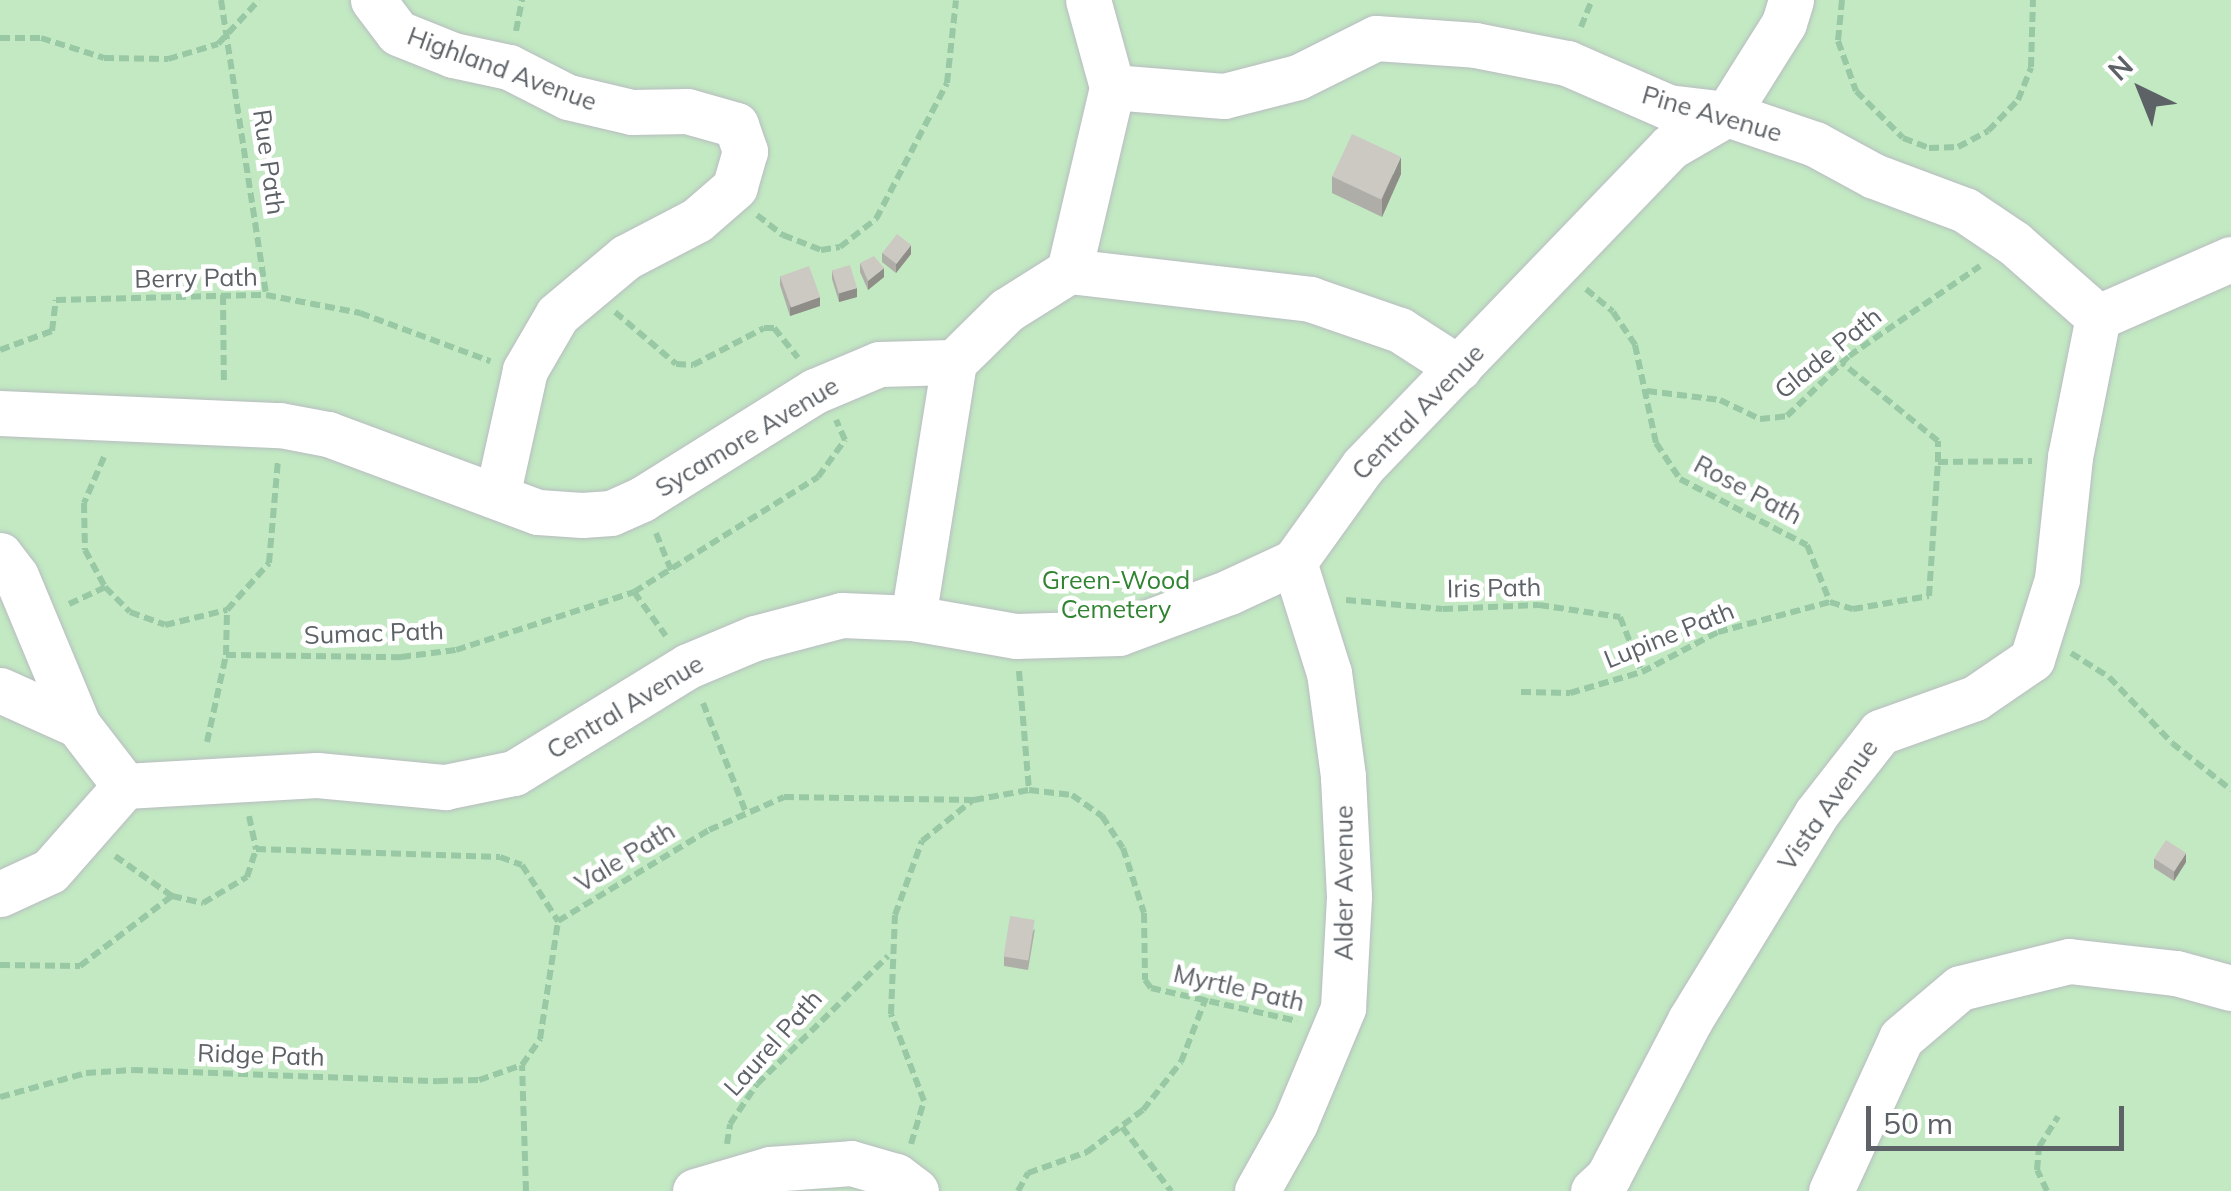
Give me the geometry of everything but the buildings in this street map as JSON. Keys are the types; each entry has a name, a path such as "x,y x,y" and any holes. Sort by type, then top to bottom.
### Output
{"lane":[{"name":"Highland Avenue","path":"373,0 398,32 453,55 509,67 568,98 632,112 687,112 736,125 740,169"},
{"path":"1069,270 1112,87 1088,0"},
{"name":"Central Avenue","path":"125,786 317,775 445,788 514,773 688,666 755,638 842,615 913,618 1016,636 1119,634 1302,580 1362,466 1560,266 1670,147 1728,114 1784,23 1790,0"},
{"name":"Pine Avenue","path":"1112,87 1224,96 1298,77 1376,38 1475,45 1567,63 1668,107 1728,114 1815,144 1874,176 1964,210 2014,243 2098,317"},
{"path":"497,496 525,370 557,315 626,258 697,220 740,169"},
{"path":"2098,317 2231,259"},
{"path":"913,618 954,362 1007,310 1069,270 1310,299 1400,330 1458,368"},
{"name":"Vista Avenue","path":"1592,1191 1608,1177 1690,1020 1816,814 1880,732 1975,698 2032,659 2056,579 2070,460 2098,317"},
{"name":"Sycamore Avenue","path":"0,412 280,424 328,434 538,512 612,513 814,391 879,364 954,362"},
{"path":"0,555 16,576 78,725 125,786 50,871 0,894"},
{"name":"Alder Avenue","path":"1257,1191 1337,1032 1350,896 1342,776 1302,580"},
{"path":"0,690 78,725"},
{"path":"1831,1191 1902,1038 1960,988 2069,961 2176,972 2231,988"},
{"path":"712,1184 851,1164 896,1176 912,1172"}],"path":[{"name":"Rue Path","path":"222,0 231,34 266,295"},
{"path":"0,38 41,38 104,58 148,60 193,54 231,34 259,0"},
{"path":"740,169 752,211 804,246 840,247 868,227 947,84 956,0"},
{"path":"1842,0 1838,41 1856,91 1903,138 1929,148 1958,148 1988,131 2018,100 2031,67 2033,0"},
{"name":"Glade Path","path":"1647,390 1720,400 1760,419 1786,416 1842,363 2014,243"},
{"name":"Rose Path","path":"1560,266 1613,312 1635,345 1656,443 1680,479 1807,545 1830,602"},
{"path":"592,286 641,340 676,364 693,366 774,328 814,391"},
{"path":"223,295 224,420"},
{"name":"Berry Path","path":"4,349 52,331 56,300 266,295 360,313 454,352 525,370"},
{"path":"1842,363 1938,442 1938,462 2070,460"},
{"name":"Sumac Path","path":"226,655 456,650 634,592 716,547 837,459 845,440 814,391"},
{"path":"123,420 84,503 85,550 105,587 130,612 165,625 228,610 269,563 280,424"},
{"name":"Lupine Path","path":"1521,692 1570,693 1642,672 1718,632 1830,602 1853,608 1930,596 1938,462"},
{"name":"Iris Path","path":"1302,580 1442,609 1539,604 1620,618 1642,672"},
{"path":"634,592 688,666 745,810"},
{"path":"199,780 226,655 228,610"},
{"path":"1016,636 1028,790"},
{"path":"2038,638 2109,678 2172,743 2231,790"},
{"name":"Myrtle Path","path":"974,800 1028,790 1072,795 1102,816 1123,848 1144,913 1144,980 1151,988 1337,1032"},
{"name":"Vale Path","path":"172,896 203,903 228,894 247,877 256,849 500,857 522,865 558,921 745,810 816,793 974,800"},
{"path":"912,1172 924,1101 891,1014 889,955 900,894 922,841 974,800"},
{"path":"0,965 80,966 172,896 82,833"},
{"path":"526,1191 522,1066 540,1039 558,921"},
{"name":"Laurel Path","path":"712,1184 730,1124 741,1103 889,955"},
{"path":"1018,1191 1028,1173 1087,1152 1122,1126 1181,1062 1206,998"},
{"name":"Ridge Path","path":"0,1097 86,1074 133,1070 438,1082 479,1080 522,1066"},
{"path":"2047,1191 2037,1170 2039,1147 2058,1118"},
{"path":"1122,1126 1171,1191"}],"green space":[{"name":"Green-Wood Cemetery","path":"0,0 2231,0 2231,1191 0,1191"}]}
